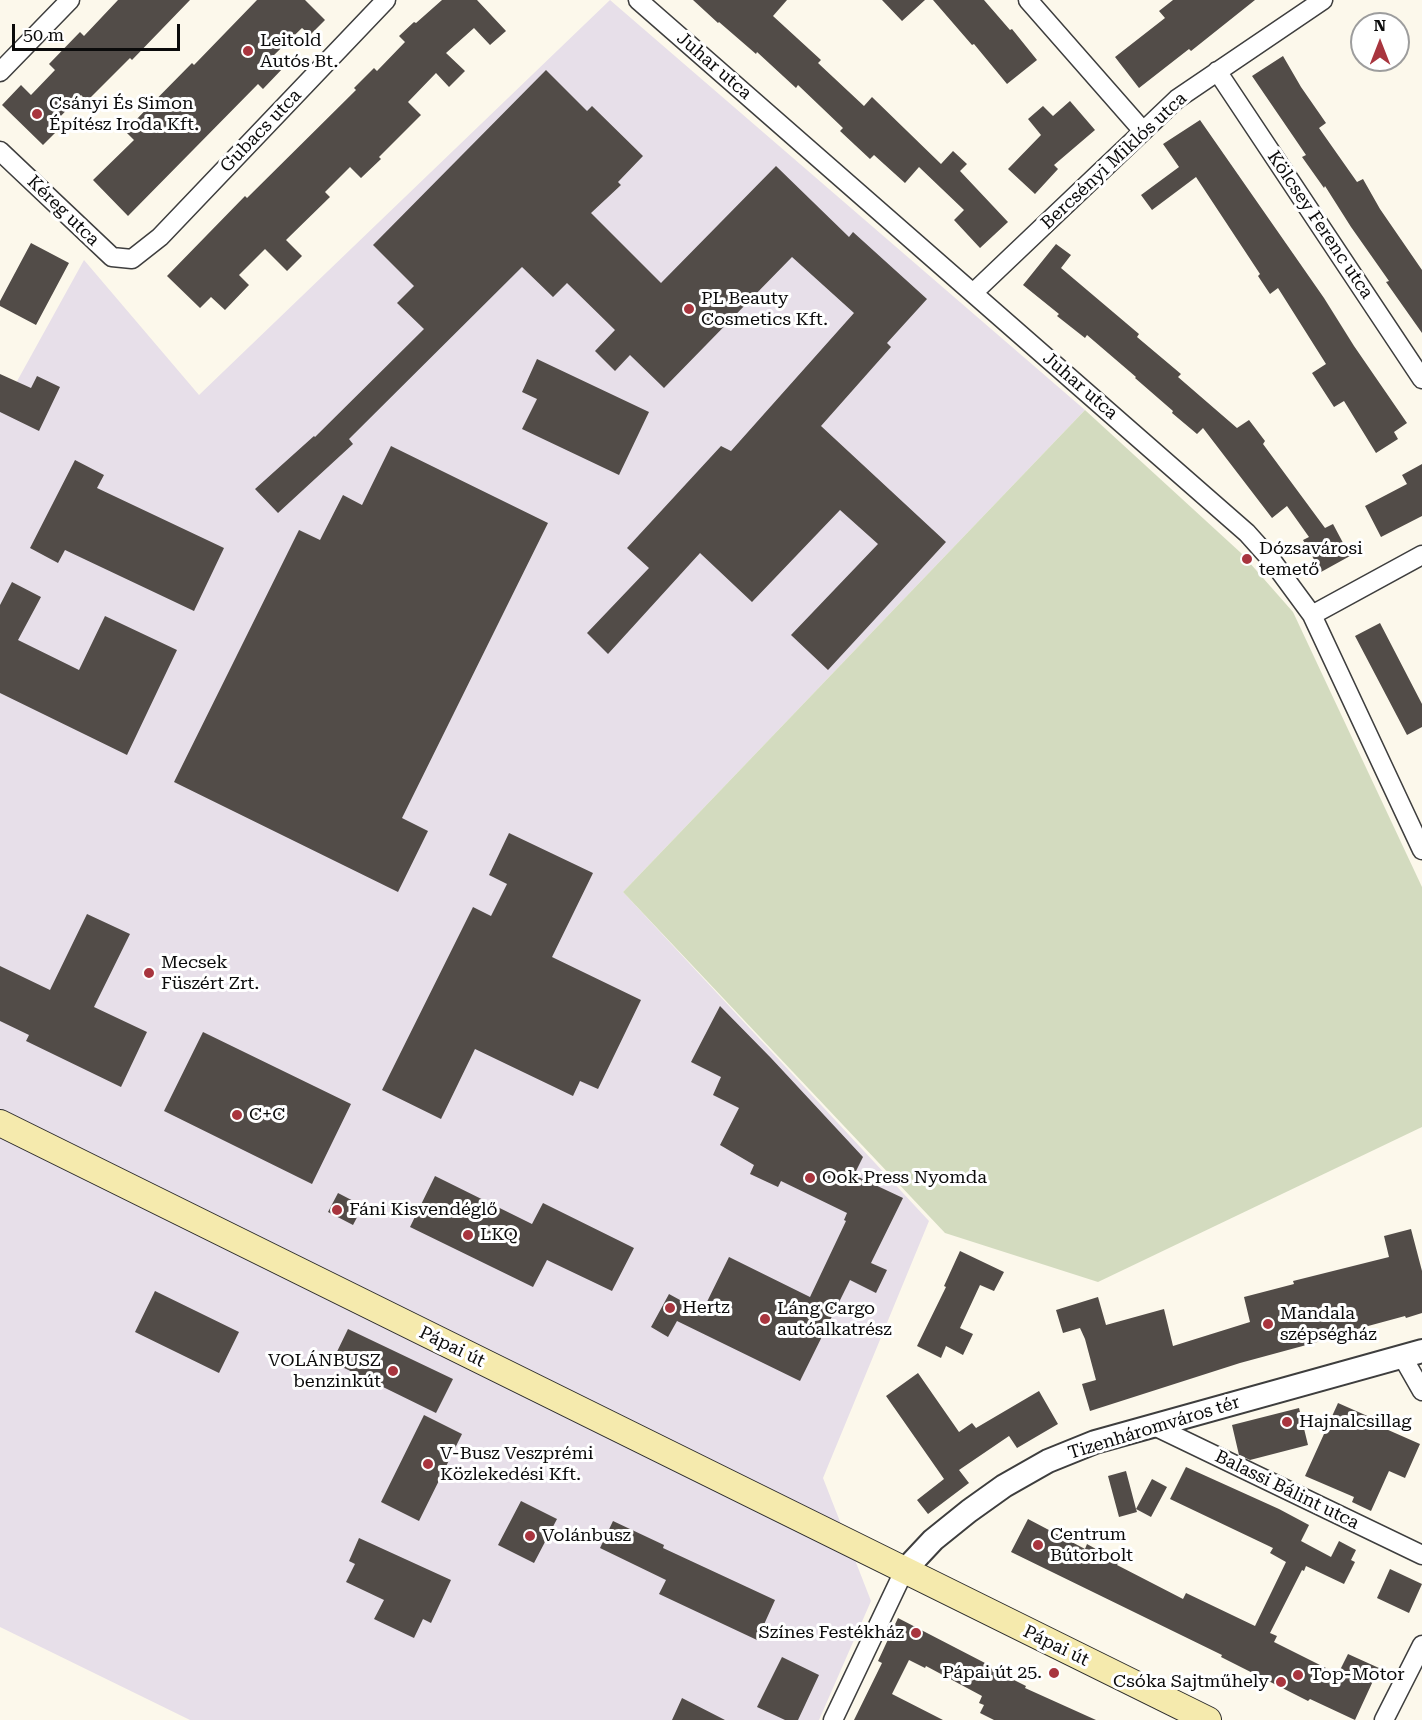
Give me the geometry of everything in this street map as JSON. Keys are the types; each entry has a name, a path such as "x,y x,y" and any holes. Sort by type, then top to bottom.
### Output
{"main road":[{"name":"Pápai út","path":"0,1123 1208,1720"}],"street":[{"path":"0,72 70,0"},
{"name":"Gubacs utca","path":"132,259 160,237 386,0"},
{"name":"Juhar utca","path":"638,0 1247,533 1273,562 1312,615 1422,850"},
{"path":"1028,0 1143,131"},
{"name":"Bercsényi Miklós utca","path":"974,293 1177,99 1318,1"},
{"name":"Kölcsey Ferenc utca","path":"1217,71 1422,379"},
{"name":"Kéreg utca","path":"0,151 112,257 132,259"},
{"path":"1312,615 1422,555"},
{"path":"1412,1354 1422,1391"},
{"name":"Tizenháromváros tér","path":"904,1571 933,1540 1004,1486 1048,1461 1095,1442 1152,1425 1412,1354"},
{"name":"Balassi Bálint utca","path":"1152,1425 1422,1555"},
{"path":"832,1720 904,1571"},
{"path":"1384,1720 1422,1645"}],"shaded area":[{"path":"610,0 1085,410 623,892 929,1221 823,1478 871,1601 819,1720 190,1720 0,1627 0,412 84,260 199,395"}],"green space":[{"path":"1085,410 1241,553 1293,612 1422,887 1422,1127 1098,1282 945,1233 623,892"}],"building":[{"path":"118,0 190,0 132,60 130,58 87,101 81,95 57,120 63,125 43,145 2,105 21,85 31,95 55,70 49,64 80,32 84,36"},
{"path":"257,0 305,0 325,20 310,35 302,28 274,55 285,66 263,89 258,84 128,216 93,180 134,140 125,131"},
{"path":"442,0 477,0 506,31 490,45 474,28 446,53 465,71 449,87 436,73 408,102 421,115 379,157 381,159 361,178 350,167 325,192 330,197 286,240 302,256 287,271 265,249 239,275 249,285 225,310 211,297 200,308 167,276 245,196 247,198 356,90 354,88 374,68 377,71 405,42 399,36"},
{"path":"693,0 787,0 773,16 821,60 818,63 864,106 872,97 941,164 953,151 967,164 960,171 1008,222 980,248 954,220 964,210 919,167 905,183 874,155 870,159 840,131 843,128 798,85 796,88 757,52 756,54"},
{"path":"882,0 925,0 902,21"},
{"path":"933,0 984,0 1037,60 1007,84"},
{"path":"1173,0 1255,0 1191,51 1189,49 1139,88 1115,57 1165,18 1159,11"},
{"path":"1283,56 1326,123 1319,128 1357,182 1363,179 1380,209 1422,270 1422,333 1386,282 1389,281 1325,186 1324,188 1302,157 1306,155 1252,76"},
{"path":"546,70 587,111 592,106 643,156 618,182 621,185 591,213 661,283 776,166 849,237 853,232 927,299 887,343 891,347 821,426 946,542 828,670 791,635 878,544 840,510 752,602 700,553 608,654 587,633 649,568 627,548 721,446 731,451 854,313 792,257 664,388 630,355 615,371 595,351 615,330 567,283 553,297 522,267 349,439 353,444 278,513 255,489 315,437 424,329 397,303 414,286 373,245"},
{"path":"1070,101 1095,130 1054,165 1058,169 1035,194 1008,169 1041,135 1028,119 1043,106 1053,116"},
{"path":"1200,120 1324,298 1407,423 1394,432 1398,439 1376,453 1344,401 1334,407 1312,373 1326,364 1278,288 1270,294 1258,276 1260,274 1196,177 1152,210 1141,195 1179,167 1163,144"},
{"path":"31,243 69,263 36,325 0,306 0,301"},
{"path":"1056,244 1071,255 1061,268 1139,334 1137,337 1181,374 1178,377 1237,428 1249,420 1265,441 1263,444 1325,528 1333,524 1350,556 1321,572 1303,540 1309,537 1287,506 1272,518 1203,428 1197,434 1087,335 1085,338 1023,285"},
{"path":"537,359 649,412 619,475 522,429 537,399 522,392"},
{"path":"0,374 31,388 37,376 60,387 39,431 0,412"},
{"path":"391,446 548,523 402,818 428,831 398,892 174,782 299,530 320,540 343,495 362,505"},
{"path":"75,460 104,475 97,488 224,548 194,611 65,550 58,563 30,548"},
{"path":"1422,464 1422,516 1381,537 1365,506 1407,484 1402,475"},
{"path":"12,582 41,597 18,640 79,670 105,616 177,650 127,755 0,693 0,605"},
{"path":"1380,623 1422,704 1422,727 1407,735 1355,636"},
{"path":"509,833 593,873 552,957 641,1000 598,1089 580,1081 573,1096 475,1049 441,1119 382,1090 473,907 491,916 507,884 489,875"},
{"path":"87,914 130,934 94,1007 147,1032 121,1087 26,1041 29,1035 0,1021 0,966 50,990"},
{"path":"720,1006 863,1157 854,1175 903,1198 871,1263 887,1270 876,1293 850,1280 800,1381 677,1321 668,1337 651,1327 669,1294 702,1312 729,1257 810,1297 846,1221 844,1220 847,1213 781,1181 778,1187 750,1174 754,1165 720,1145 739,1108 713,1095 721,1077 691,1062"},
{"path":"203,1032 351,1104 312,1184 164,1111"},
{"path":"435,1176 532,1224 543,1203 634,1248 612,1291 547,1260 533,1287 410,1227"},
{"path":"338,1193 363,1206 353,1225 328,1212"},
{"path":"1411,1229 1422,1271 1422,1313 1346,1332 1347,1334 1240,1363 1090,1411 1082,1384 1096,1380 1085,1339 1080,1328 1063,1333 1056,1310 1098,1297 1106,1325 1164,1309 1173,1346 1250,1322 1244,1297 1294,1284 1293,1281 1389,1257 1384,1236"},
{"path":"960,1251 1004,1272 994,1291 980,1285 960,1328 973,1334 963,1355 946,1346 941,1358 917,1346 946,1287 944,1286"},
{"path":"155,1291 239,1332 219,1373 135,1332"},
{"path":"348,1329 453,1379 436,1413 332,1362"},
{"path":"918,1373 959,1432 972,1423 976,1428 1039,1391 1058,1424 1017,1448 1009,1436 959,1470 969,1483 928,1514 917,1500 944,1479 886,1396"},
{"path":"1338,1403 1372,1418 1370,1422 1420,1444 1405,1478 1389,1471 1371,1511 1352,1502 1354,1497 1305,1476"},
{"path":"1299,1408 1308,1445 1250,1460 1239,1455 1232,1425"},
{"path":"424,1415 462,1434 419,1521 381,1502"},
{"path":"1186,1467 1309,1525 1301,1541 1331,1557 1339,1541 1356,1550 1351,1560 1355,1562 1344,1584 1306,1566 1270,1633 1277,1636 1274,1642 1338,1674 1348,1654 1379,1668 1355,1720 1310,1699 1308,1701 1221,1657 1222,1655 1011,1552 1028,1519 1085,1549 1087,1544 1119,1562 1117,1565 1183,1599 1186,1593 1255,1626 1286,1562 1270,1553 1273,1548 1170,1499"},
{"path":"1126,1471 1137,1512 1119,1517 1108,1476"},
{"path":"1152,1479 1167,1487 1151,1517 1136,1509"},
{"path":"521,1501 557,1519 534,1563 498,1545"},
{"path":"613,1521 664,1545 663,1548 775,1600 757,1640 659,1594 666,1580 600,1548"},
{"path":"359,1538 451,1580 431,1623 423,1619 414,1638 374,1619 384,1600 346,1582 355,1564 349,1561"},
{"path":"1390,1569 1422,1584 1409,1613 1377,1598"},
{"path":"898,1618 985,1663 984,1665 1026,1686 1025,1688 1096,1720 994,1720 980,1713 984,1705 979,1703 982,1696 926,1666 925,1668 909,1660 892,1694 943,1720 854,1720 882,1663 878,1661"},
{"path":"782,1657 819,1675 798,1720 785,1720 757,1707"},
{"path":"682,1698 725,1720 672,1720"}],"place":[{"name":"Leitold Autós Bt.","path":"248,51"},
{"name":"Csányi És Simon Építész Iroda Kft.","path":"37,114"},
{"name":"PL Beauty Cosmetics Kft.","path":"689,309"},
{"name":"Dózsavárosi temető","path":"1247,559"},
{"name":"Mecsek Füszért Zrt.","path":"149,973"},
{"name":"C+C","path":"237,1115"},
{"name":"Ook Press Nyomda","path":"810,1178"},
{"name":"Fáni Kisvendéglő","path":"337,1210"},
{"name":"LKQ","path":"468,1235"},
{"name":"Hertz","path":"670,1308"},
{"name":"Láng Cargo autóalkatrész","path":"765,1319"},
{"name":"Mandala szépségház","path":"1268,1324"},
{"name":"VOLÁNBUSZ benzinkút","path":"393,1371"},
{"name":"Hajnalcsillag","path":"1287,1422"},
{"name":"V-Busz Veszprémi Közlekedési Kft.","path":"428,1464"},
{"name":"Volánbusz","path":"530,1536"},
{"name":"Centrum Bútorbolt","path":"1038,1545"},
{"name":"Színes Festékház","path":"916,1633"},
{"name":"Pápai út 25.","path":"1054,1673"},
{"name":"Top-Motor","path":"1298,1675"},
{"name":"Csóka Sajtműhely","path":"1281,1682"}]}
